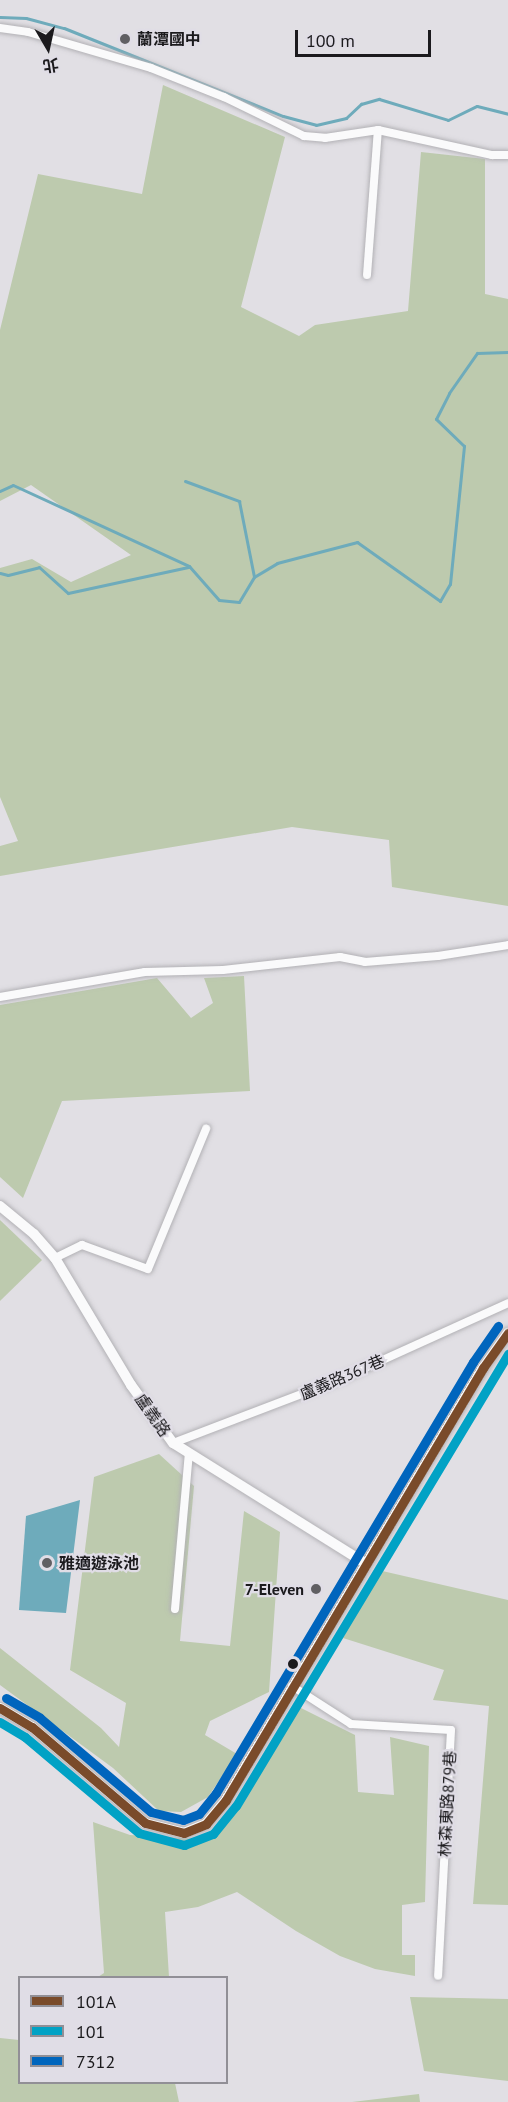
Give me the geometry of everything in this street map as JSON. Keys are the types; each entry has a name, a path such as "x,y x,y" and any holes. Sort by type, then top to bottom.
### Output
{"main road":[{"name":"盧義路","path":"0,1206 34,1234 55,1258 131,1385 173,1443 365,1563"},
{"path":"0,1708 32,1727 145,1823 184,1833 206,1824 225,1800 483,1368 508,1333"}],"street":[{"path":"0,28 28,32 151,68 224,97 304,136 325,138 378,130 492,155 508,155"},
{"path":"367,275 378,130"},
{"path":"0,997 145,972 223,970 340,957 376,962 438,956 508,945"},
{"path":"55,1258 82,1245 148,1269 206,1129"},
{"name":"盧義路367巷","path":"173,1443 343,1378 508,1303"},
{"path":"175,1609 189,1454"},
{"name":"林森東路879巷","path":"292,1686 351,1724 451,1730 438,1976"}],"green space":[{"path":"163,85 285,137 241,307 299,336 315,325 408,311 421,152 485,159 485,294 508,299 508,906 392,887 389,840 292,827 0,876 0,846 18,841 0,797 0,568 32,559 71,582 131,555 31,485 0,501 0,330 38,174 142,194"},
{"path":"244,976 250,1091 62,1101 23,1198 0,1177 0,1005 157,978 191,1018 213,1003 204,978"},
{"path":"0,1220 42,1260 0,1301"},
{"path":"159,1454 194,1486 180,1641 230,1646 244,1511 280,1532 269,1692 210,1721 205,1735 237,1754 208,1797 181,1812 159,1811 113,1768 0,1685 0,1648 101,1728 119,1747 126,1703 70,1670 94,1477"},
{"path":"378,1570 508,1600 508,1905 473,1904 489,1706 433,1700 444,1670 343,1638"},
{"path":"297,1706 355,1735 358,1792 394,1795 390,1737 429,1746 425,1902 402,1905 402,1955 415,1955 415,1976 375,1969 340,1956 296,1931 237,1892 198,1907 165,1912 169,1976 100,1976 104,1973 93,1822 130,1835 198,1839 226,1823"},
{"path":"410,1997 508,1999 508,2081 424,2071"},
{"path":"0,2038 18,2040 18,2084 175,2084 179,2102 0,2102"},
{"path":"419,2094 420,2102 352,2102"}],"water":[{"name":"雅適遊泳池","path":"80,1500 66,1613 19,1610 26,1516"}],"waterway":[{"path":"0,17 26,18 64,28 283,116 316,125 346,118 361,104 379,99 448,120 477,106 508,114"},
{"path":"0,491 13,485 189,566 219,600 239,602 254,577 277,563 357,542 440,601 450,584 464,446 436,419 449,393 477,353 508,352"},
{"path":"185,481 239,501 254,577"},
{"path":"0,573 8,575 39,567 68,593 188,567"}],"transit line":[{"name":"7312","path":"6,1698 40,1718 151,1812 183,1820 199,1814 216,1793 473,1362 498,1326"},
{"name":"101A","path":"0,1708 32,1727 145,1823 184,1833 206,1824 226,1800 483,1368 508,1333"},
{"name":"101","path":"0,1722 25,1737 139,1833 184,1845 213,1834 236,1806 508,1354"}],"place":[{"name":"蘭潭國中","path":"125,39"},
{"name":"雅適遊泳池","path":"47,1563"},
{"name":"7-Eleven","path":"316,1589"}]}
